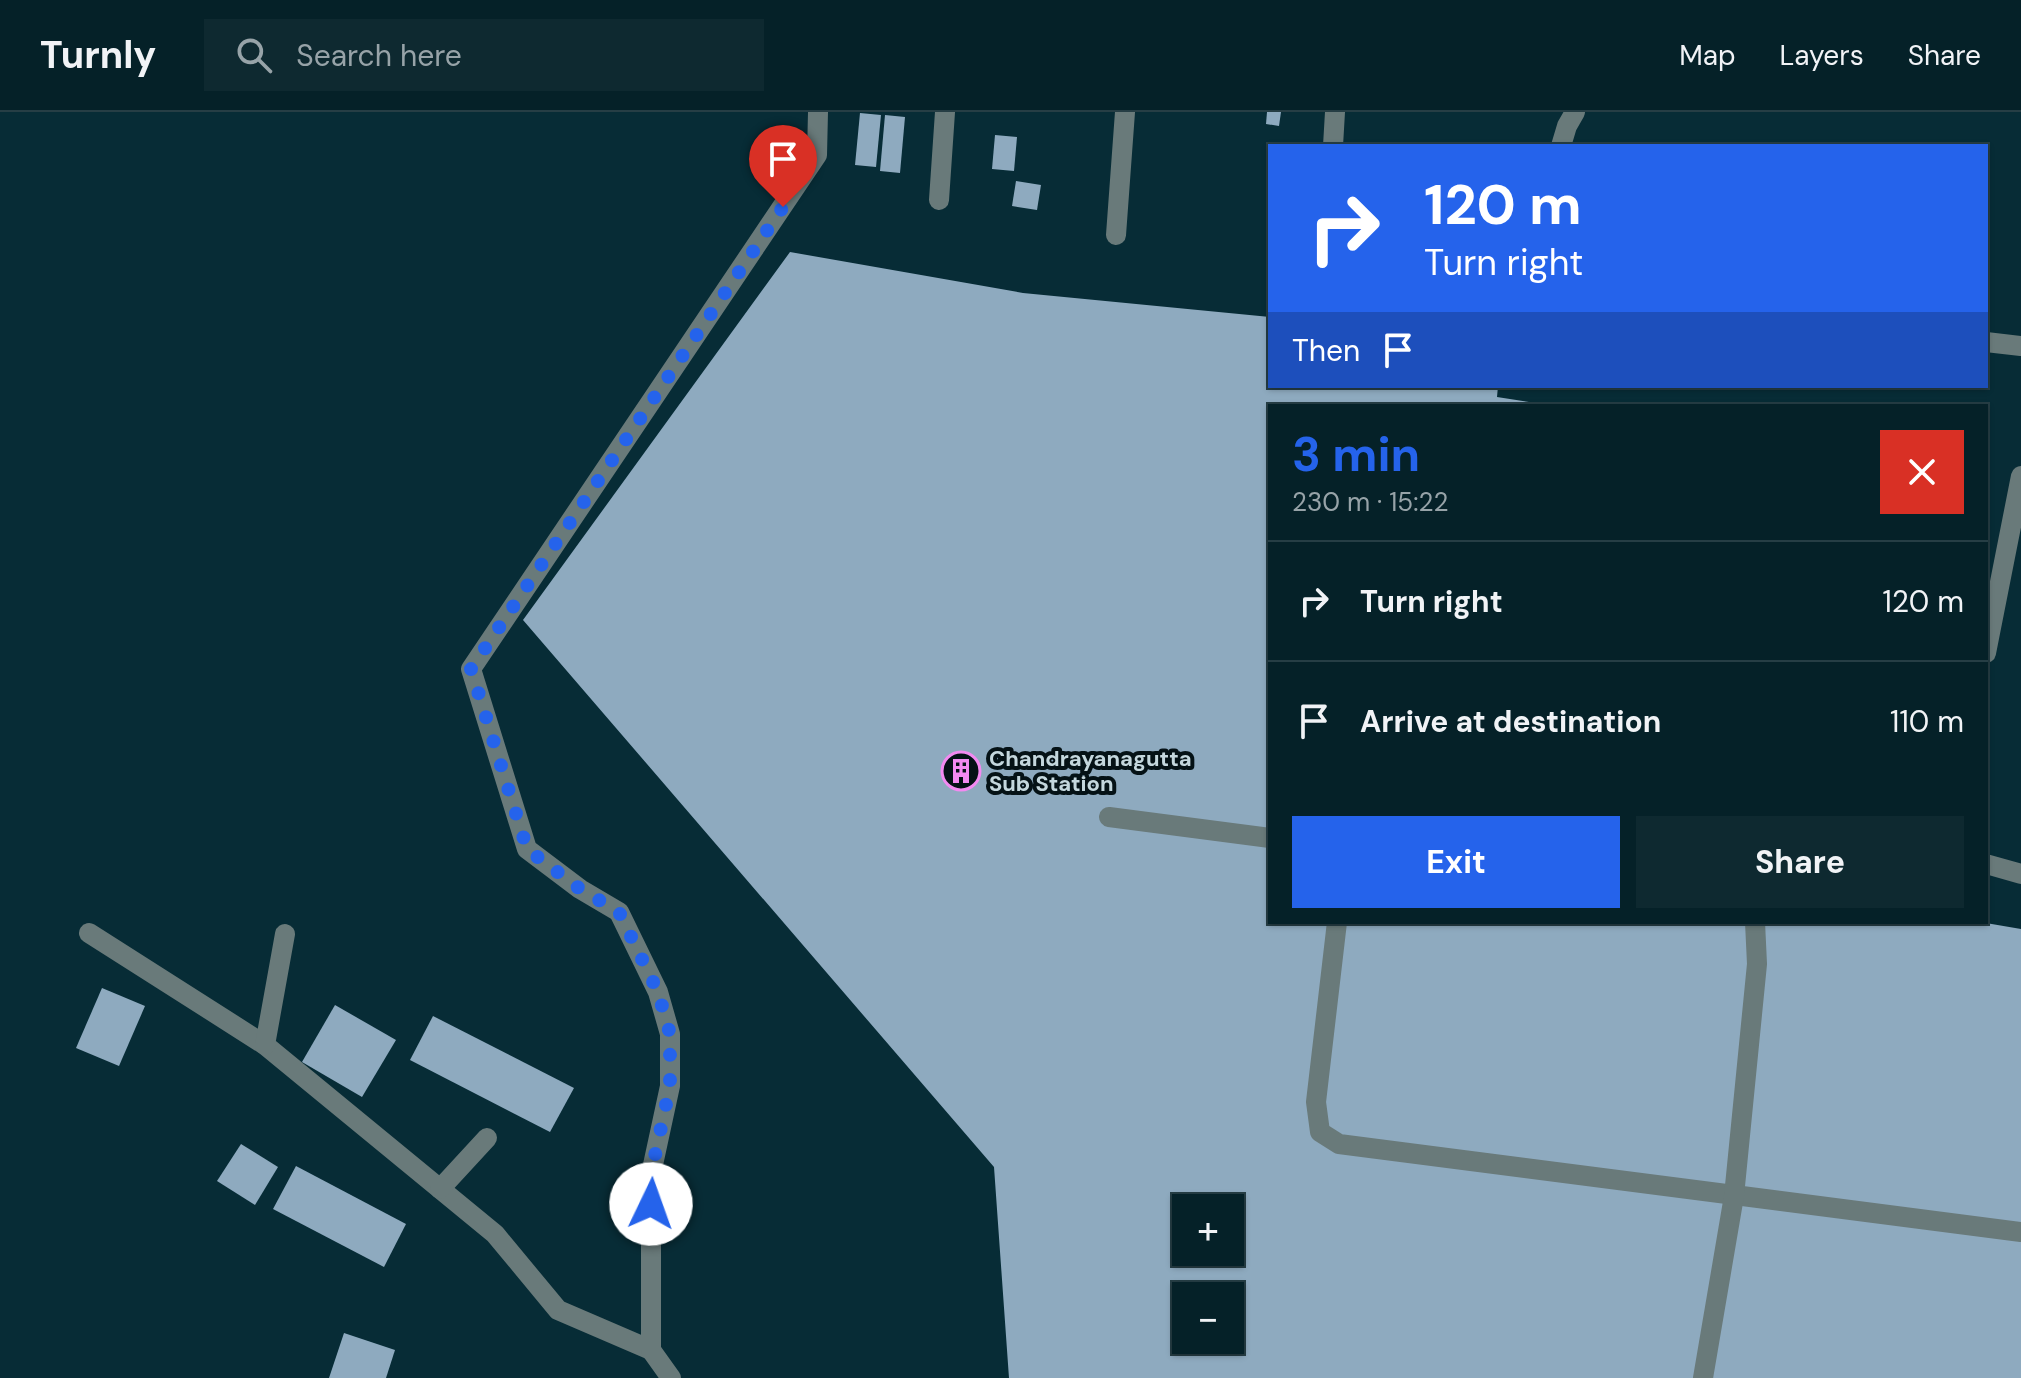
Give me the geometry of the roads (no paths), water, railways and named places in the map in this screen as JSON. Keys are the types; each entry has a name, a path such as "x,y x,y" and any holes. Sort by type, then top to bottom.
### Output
{"street":[{"path":"651,1350 651,1174 670,1086 670,1034 658,992 619,912 580,889 527,849 471,669 817,155 818,112"},
{"path":"939,200 945,112"},
{"path":"1116,235 1125,112"},
{"path":"1333,144 1335,112"},
{"path":"1562,144 1575,112"},
{"path":"1988,342 2021,346"},
{"path":"1988,643 2021,476"},
{"path":"1109,817 1268,838"},
{"path":"1988,865 2021,874"},
{"path":"1337,924 1316,1102 1320,1132 1339,1144 2021,1232"},
{"path":"1703,1378 1734,1196 1757,964 1755,924"},
{"path":"89,933 265,1045 495,1234 558,1310 651,1350 671,1378"},
{"path":"265,1045 285,934"},
{"path":"440,1189 487,1138"}],"place":[{"name":"Chandrayanagutta Sub Station","path":"961,771"}]}
